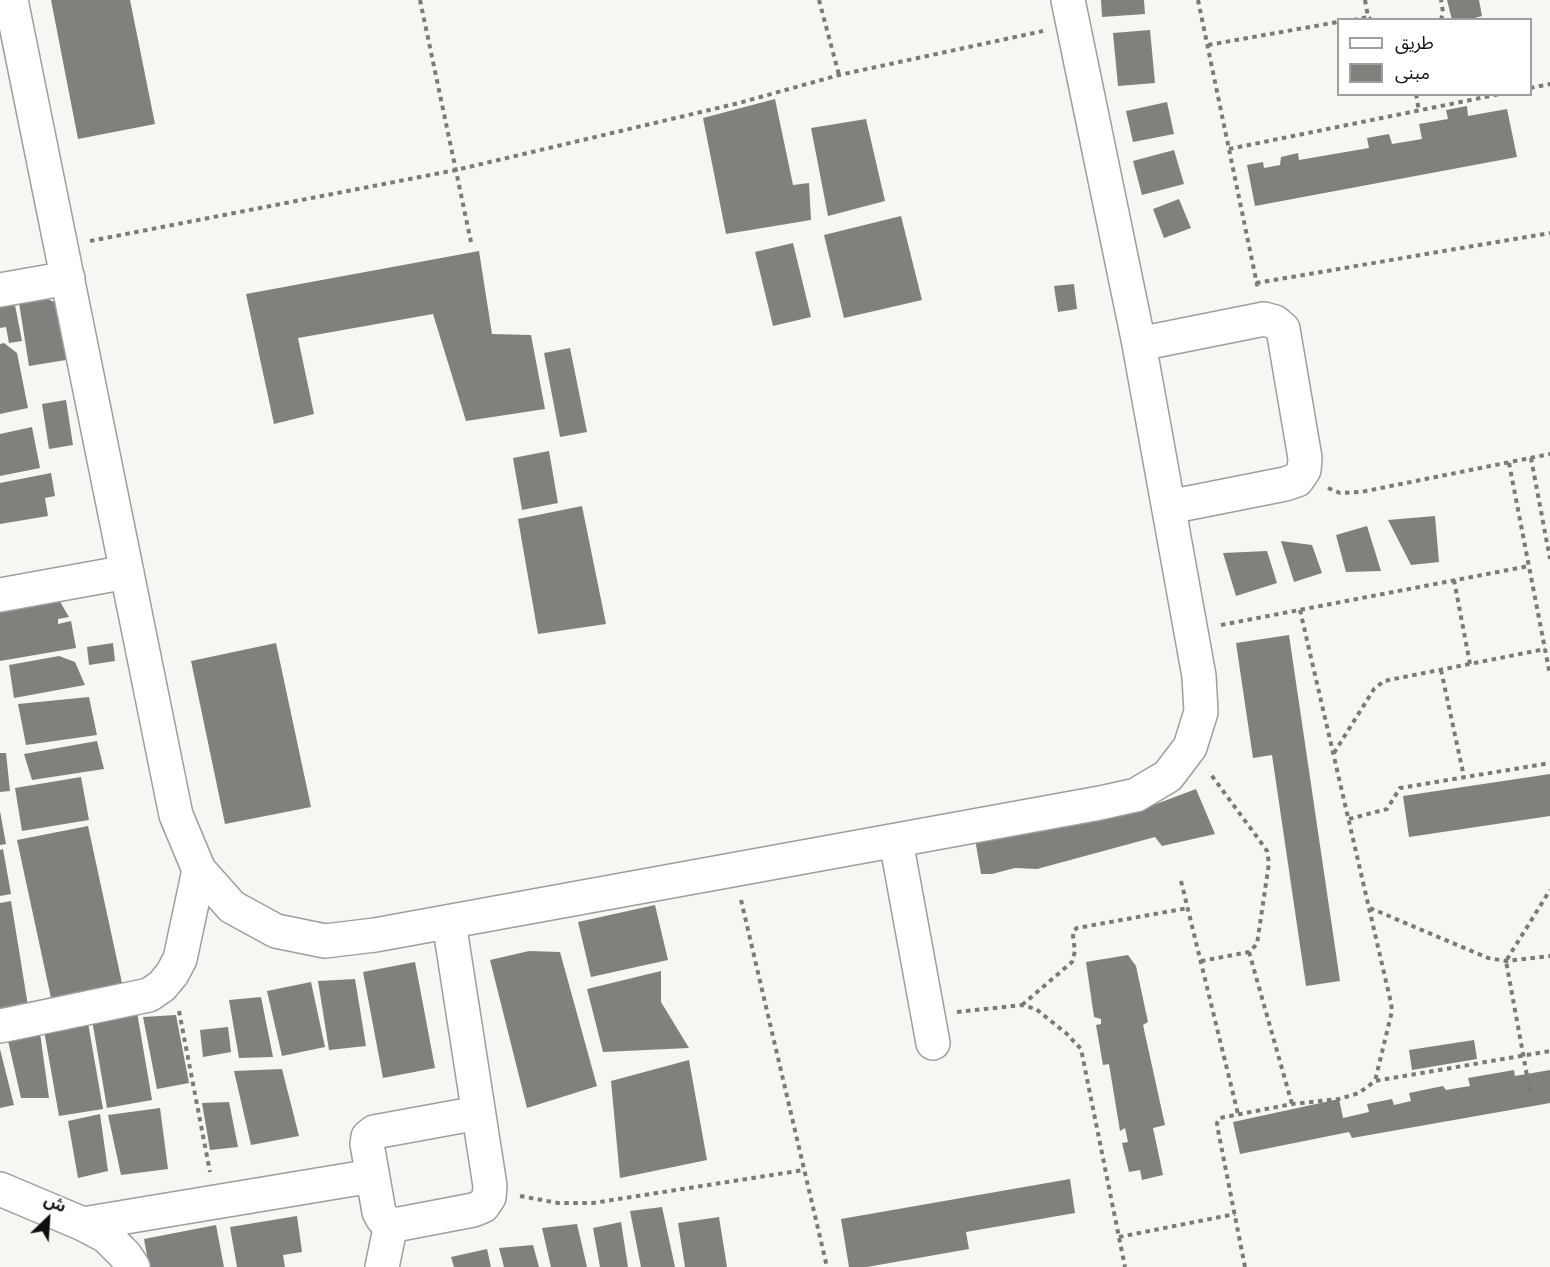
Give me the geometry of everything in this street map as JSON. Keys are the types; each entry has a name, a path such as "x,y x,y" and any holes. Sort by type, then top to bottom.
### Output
{"street":[{"path":"11,0 176,815 199,870 232,907 276,931 325,941 449,922 1136,795 1168,776 1190,747 1201,712 1199,675 1139,344 1071,12"},
{"path":"0,290 68,278"},
{"path":"1139,344 1264,319 1275,322 1283,329 1305,458 1304,470 1297,480 1286,484 1169,507"},
{"path":"0,595 127,572"},
{"path":"896,841 930,1029"},
{"path":"0,1026 149,995 162,986 180,959 199,870"},
{"path":"449,922 490,1186 489,1197 483,1206 473,1210 400,1224 391,1224 383,1219 379,1212 366,1144 368,1137 374,1132 478,1113"},
{"path":"83,1224 372,1176"},
{"path":"0,1189 106,1236 125,1254 133,1267"},
{"path":"382,1267 391,1224"}],"path":[{"path":"420,0 471,242"},
{"path":"819,0 839,75"},
{"path":"1198,0 1264,319"},
{"path":"1365,0 1370,18"},
{"path":"1442,0 1442,18"},
{"path":"61,247 456,170 739,103 1071,12"},
{"path":"1208,45 1337,22"},
{"path":"1532,88 1550,84"},
{"path":"1416,96 1419,111"},
{"path":"1229,149 1490,96"},
{"path":"1256,283 1550,233"},
{"path":"1304,470 1320,485 1340,493 1361,492 1550,454"},
{"path":"1531,458 1550,559"},
{"path":"1509,463 1550,674"},
{"path":"1191,631 1529,566"},
{"path":"1454,580 1470,664"},
{"path":"1300,610 1391,1003 1392,1011 1375,1081"},
{"path":"1334,754 1374,689 1384,681 1545,649"},
{"path":"1441,670 1464,777"},
{"path":"1190,747 1267,851 1268,870 1257,944 1249,952 1201,961"},
{"path":"1349,819 1387,809 1400,788 1550,763"},
{"path":"734,870 827,1267"},
{"path":"1181,881 1238,1114"},
{"path":"1530,1092 1506,961 1550,890"},
{"path":"1369,908 1488,958 1506,961 1550,956"},
{"path":"930,1029 1022,1005 1072,962 1075,951 1073,936 1077,928 1188,909"},
{"path":"1249,952 1292,1104"},
{"path":"172,974 216,1202"},
{"path":"1022,1005 1036,1009 1067,1034 1081,1049 1125,1267"},
{"path":"1245,1267 1217,1123 1220,1118 1292,1104 1339,1100 1359,1093 1375,1081 1550,1051"},
{"path":"490,1186 523,1197 558,1203 593,1203 804,1170"},
{"path":"1119,1237 1235,1214"}],"building":[{"path":"51,0 130,0 155,124 78,139"},
{"path":"1101,0 1144,0 1145,14 1102,17"},
{"path":"1447,0 1479,0 1482,16 1452,18"},
{"path":"1150,30 1155,83 1118,86 1113,33"},
{"path":"775,99 793,185 809,183 811,220 726,234 703,118"},
{"path":"1167,102 1174,134 1133,142 1126,111"},
{"path":"1467,106 1468,116 1507,109 1517,157 1255,206 1247,165 1263,162 1264,168 1280,165 1281,157 1298,153 1299,160 1369,148 1367,138 1389,134 1392,144 1422,139 1419,124 1448,119 1446,110"},
{"path":"866,119 885,201 828,216 811,128"},
{"path":"1174,150 1184,184 1142,195 1133,161"},
{"path":"1179,199 1191,228 1164,238 1153,209"},
{"path":"901,216 922,300 844,318 824,235"},
{"path":"793,243 811,317 773,326 755,252"},
{"path":"479,251 492,334 531,335 545,409 466,421 433,314 298,338 314,414 274,424 246,294"},
{"path":"1074,284 1077,309 1058,312 1054,286"},
{"path":"0,298 14,300 22,341 9,343 6,327 0,328"},
{"path":"47,299 57,303 66,360 29,366 19,303"},
{"path":"4,343 17,353 28,408 0,414 0,344"},
{"path":"570,348 587,432 560,437 544,353"},
{"path":"66,400 73,445 49,449 42,404"},
{"path":"32,427 40,468 0,476 0,434"},
{"path":"549,451 558,503 522,510 513,458"},
{"path":"51,473 55,496 45,498 48,516 0,524 0,483"},
{"path":"582,506 606,624 538,634 518,519"},
{"path":"1435,516 1439,562 1411,565 1388,520"},
{"path":"1367,526 1381,571 1346,572 1336,535"},
{"path":"1281,541 1312,545 1322,573 1294,582"},
{"path":"1267,551 1277,583 1236,596 1223,553"},
{"path":"58,598 69,617 58,619 58,624 71,621 76,648 0,661 0,608"},
{"path":"1289,635 1340,981 1306,986 1272,755 1253,758 1236,643"},
{"path":"113,643 115,661 89,665 87,647"},
{"path":"276,643 311,807 225,824 191,661"},
{"path":"59,656 75,662 85,685 14,698 9,665"},
{"path":"89,697 97,735 26,745 18,704"},
{"path":"97,741 104,769 32,780 24,754"},
{"path":"0,753 6,753 10,791 0,792"},
{"path":"1550,774 1550,816 1409,837 1403,796"},
{"path":"81,777 89,820 22,831 15,788"},
{"path":"1196,789 1215,834 1162,846 1155,837 1037,869 1015,868 992,874 981,874 974,833 1143,809"},
{"path":"0,811 6,844 0,845"},
{"path":"88,826 122,983 51,998 17,840"},
{"path":"3,849 11,894 0,896 0,850"},
{"path":"11,901 28,1006 0,1010 0,903"},
{"path":"655,905 668,960 591,977 578,922"},
{"path":"529,951 560,952 597,1086 527,1108 490,960"},
{"path":"1128,955 1136,966 1148,1022 1143,1025 1165,1125 1153,1128 1163,1175 1142,1180 1140,1170 1129,1172 1122,1143 1128,1142 1125,1128 1120,1131 1109,1064 1103,1065 1096,1025 1101,1024 1101,1019 1094,1017 1086,962"},
{"path":"415,962 435,1068 383,1078 363,972"},
{"path":"661,971 661,1002 689,1048 603,1052 587,989"},
{"path":"355,979 366,1046 329,1050 318,981"},
{"path":"311,982 325,1047 282,1056 267,991"},
{"path":"261,997 273,1057 239,1058 229,1000"},
{"path":"136,1006 152,1100 107,1108 91,1014"},
{"path":"176,1015 189,1083 157,1089 143,1017"},
{"path":"87,1017 103,1109 59,1116 43,1025"},
{"path":"228,1027 231,1052 203,1057 200,1030"},
{"path":"6,1032 40,1033 49,1098 21,1098"},
{"path":"1474,1040 1477,1059 1412,1070 1409,1050"},
{"path":"0,1049 14,1105 0,1108"},
{"path":"689,1060 707,1160 620,1178 611,1081"},
{"path":"282,1069 299,1136 251,1145 234,1071"},
{"path":"1514,1070 1515,1076 1550,1070 1550,1103 1352,1138 1349,1132 1240,1154 1233,1122 1339,1099 1343,1118 1369,1112 1367,1104 1392,1099 1394,1105 1411,1101 1409,1093 1443,1086 1446,1090 1470,1086 1468,1078"},
{"path":"229,1102 238,1147 210,1150 202,1103"},
{"path":"160,1108 168,1169 121,1175 108,1115"},
{"path":"100,1114 108,1171 78,1178 68,1121"},
{"path":"1070,1179 1075,1213 966,1232 969,1249 867,1267 849,1267 841,1219"},
{"path":"662,1207 675,1267 641,1267 630,1211"},
{"path":"297,1216 302,1252 283,1255 285,1267 237,1267 230,1227"},
{"path":"719,1217 727,1267 685,1267 678,1223"},
{"path":"621,1222 628,1267 600,1267 593,1228"},
{"path":"577,1224 587,1267 551,1267 542,1228"},
{"path":"216,1225 224,1267 149,1267 144,1239"},
{"path":"533,1245 539,1267 504,1267 499,1248"},
{"path":"487,1249 491,1267 454,1267 451,1257"}]}
